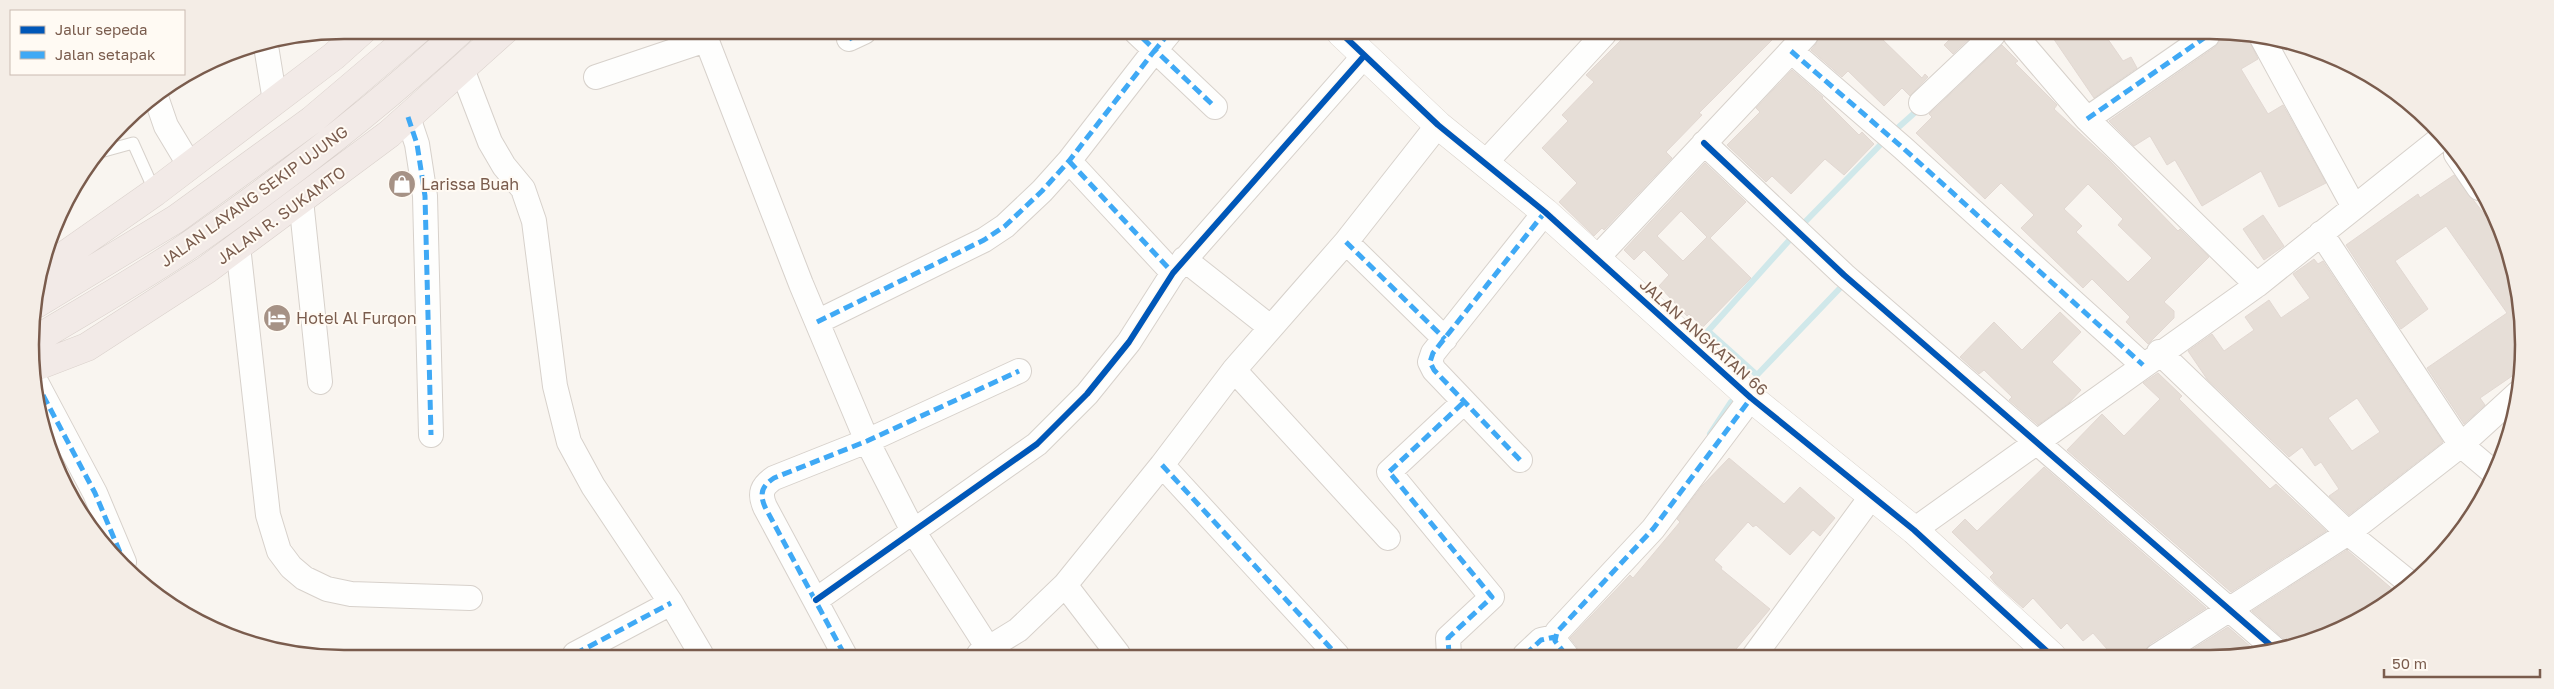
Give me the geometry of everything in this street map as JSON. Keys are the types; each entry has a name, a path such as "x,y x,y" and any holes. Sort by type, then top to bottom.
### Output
{"highway":[{"path":"50,262 155,192 334,56 353,39"},
{"name":"JALAN LAYANG SEKIP UJUNG","path":"42,300 176,219 312,120 407,39"},
{"name":"JALAN LAYANG SEKIP UJUNG","path":"39,338 200,238 330,143 409,78 451,39"},
{"name":"JALAN R. SUKAMTO","path":"39,365 87,347 198,275 389,134 495,39"}],"street":[{"path":"596,77 695,39"},
{"path":"707,39 817,322 867,441 913,531 982,650"},
{"path":"1485,163 1599,39"},
{"path":"1921,103 1989,39"},
{"path":"2018,39 2087,119 2257,285"},
{"path":"2087,119 2203,39"},
{"path":"817,322 984,240 1021,211 1069,161 1162,41 1216,107"},
{"path":"816,600 1037,444 1087,394 1129,342 1179,266 1355,42"},
{"name":"JALAN ANGKATAN 66","path":"1355,42 1438,125 1545,212 1744,392 1914,530 2045,650"},
{"path":"1596,259 1798,43 1876,125 2151,358 2348,533 2405,579"},
{"path":"2266,44 2354,207"},
{"path":"266,49 275,101"},
{"path":"462,69 490,142 504,166 523,189 534,222 555,386 569,442 593,486 671,603 699,650"},
{"path":"158,102 166,126 190,166"},
{"path":"408,117 417,144 425,196 431,435"},
{"path":"985,650 1024,624 1064,585 1162,465 1234,370 1346,242 1438,125"},
{"path":"1914,530 2151,358 2257,285 2437,141"},
{"path":"1704,143 1849,279 2269,644"},
{"path":"1069,161 1179,266 1270,327"},
{"path":"301,200 320,382"},
{"path":"1520,460 1434,370 1430,362 1433,353 1545,212"},
{"path":"2321,233 2461,445 2489,469"},
{"path":"1346,242 1445,339"},
{"path":"238,246 268,515 279,551 291,567 304,578 327,589 351,594 470,598"},
{"path":"1234,370 1388,538"},
{"path":"842,650 763,501 763,488 774,478 867,441 1020,371"},
{"path":"1530,650 1541,640 1560,646 1653,529 1744,392"},
{"path":"43,396 95,493 119,551"},
{"path":"2166,650 2348,533 2461,445 2510,401"},
{"path":"1449,650 1448,638 1492,597 1389,472 1464,402"},
{"path":"1162,465 1332,650"},
{"path":"1758,650 1871,497"},
{"path":"1064,585 1115,650"},
{"path":"583,650 671,603"}],"lane":[{"path":"109,150 133,143 155,192"}],"building":[{"path":"1622,39 1773,39 1699,113 1702,115 1666,152 1672,158 1604,230 1602,228 1594,236 1559,202 1577,183 1542,148 1568,121 1562,115 1594,82 1586,75"},
{"path":"1818,39 1882,39 1922,78 1925,74 1928,77 1910,96 1902,88 1884,106 1848,71 1842,77 1811,50"},
{"path":"1950,39 1969,39 1953,54 1944,45"},
{"path":"2054,39 2108,39 2123,61 2131,57 2137,68 2094,98"},
{"path":"2221,39 2249,41 2258,59 2241,69 2268,114 2283,105 2326,183 2279,207 2261,171 2202,206 2175,160 2167,165 2150,136 2134,146 2109,121 2215,47"},
{"path":"2002,45 2018,61 2015,63 2057,105 2054,109 2109,160 2178,231 2180,229 2209,257 2164,302 2174,311 2174,318 2148,344 2126,322 2130,317 2092,279 2083,288 2021,228 2034,215 2001,183 1985,199 1916,133 1932,117 1929,114","holes":["2088,184 2123,219 2118,225 2152,258 2128,282 2076,232 2082,226 2064,209"]},
{"path":"1792,70 1823,97 1859,135 1862,132 1874,144 1844,175 1825,159 1791,194 1772,176 1766,182 1727,145 1760,112 1756,108"},
{"path":"1705,163 1746,202 1710,238 1751,278 1703,327 1689,314 1687,316 1659,286 1669,275 1644,250 1634,260 1624,250","holes":["1681,211 1707,237 1683,261 1657,236"]},
{"path":"2454,175 2489,220 2505,265 2513,305 2515,325 2514,375 2480,398 2485,405 2464,424 2427,368 2507,313 2446,226 2395,261 2428,309 2401,329 2346,245 2418,194 2420,198"},
{"path":"2263,215 2284,246 2264,260 2243,229"},
{"path":"2314,259 2318,264 2323,261 2443,442 2349,515 2329,496 2339,489 2321,462 2315,466 2302,447 2289,457 2207,379 2188,351 2212,334 2224,351 2254,330 2245,317 2269,300 2281,318 2310,298 2293,274","holes":["2357,398 2380,432 2352,451 2328,418"]},
{"path":"2060,312 2081,332 2052,362 2081,390 2069,403 2038,425 2009,400 2012,397 1984,370 1979,374 1960,357 1994,322 2022,350"},
{"path":"2158,373 2182,396 2179,399 2270,489 2276,484 2326,531 2231,592 2067,450 2102,414 2124,436 2160,399 2143,383"},
{"path":"1729,458 1784,504 1800,487 1835,518 1820,536 1813,530 1790,555 1756,525 1753,527 1748,522 1714,560 1722,567 1721,569 1770,609 1735,650 1578,650 1570,638 1630,575 1633,578 1680,522 1677,519 1702,486"},
{"path":"2044,467 2206,608 2150,644 2146,650 2108,650 2093,633 2083,641 2067,623 2061,629 2033,598 2023,608 1995,583 1990,577 1994,573 1952,532 1965,519 1977,531"},
{"path":"2347,550 2393,589 2345,619 2285,641 2252,611"},
{"path":"2228,627 2252,647 2229,650 2192,650"}],"waterway":[{"path":"1892,133 1920,108"},
{"path":"1804,223 1885,140"},
{"path":"1794,235 1708,331 1757,375 1842,286"},
{"path":"1710,434 1731,402"}],"marked path":[{"path":"817,322 984,240 1005,226 1042,191 1069,161 1155,50 1143,39"},
{"path":"1164,39 1155,50 1215,107"},
{"path":"2087,119 2203,39"},
{"path":"1791,51 1903,148 2143,365"},
{"path":"408,117 417,144 425,196 431,435"},
{"path":"1069,161 1173,273"},
{"path":"1520,460 1434,370 1430,362 1433,353 1545,212"},
{"path":"1346,242 1445,339"},
{"path":"842,650 765,507 762,498 764,487 774,478 867,441 1019,371"},
{"path":"43,396 95,493 119,551"},
{"path":"1562,650 1555,641 1557,632 1653,529 1751,398"},
{"path":"1449,650 1448,638 1492,597 1389,472 1464,402"},
{"path":"1162,465 1332,650"},
{"path":"583,650 671,603"},
{"path":"1530,650 1541,640 1555,637"}],"cycle path":[{"path":"1347,39 1438,125 1545,212 1751,398 1914,530 2045,650"},
{"path":"816,600 1037,444 1087,394 1129,342 1173,273 1364,56"},
{"path":"1704,143 1844,275 2269,644"}],"place":[{"name":"Larissa Buah","path":"402,184"},
{"name":"Hotel Al Furqon","path":"277,318"}]}
